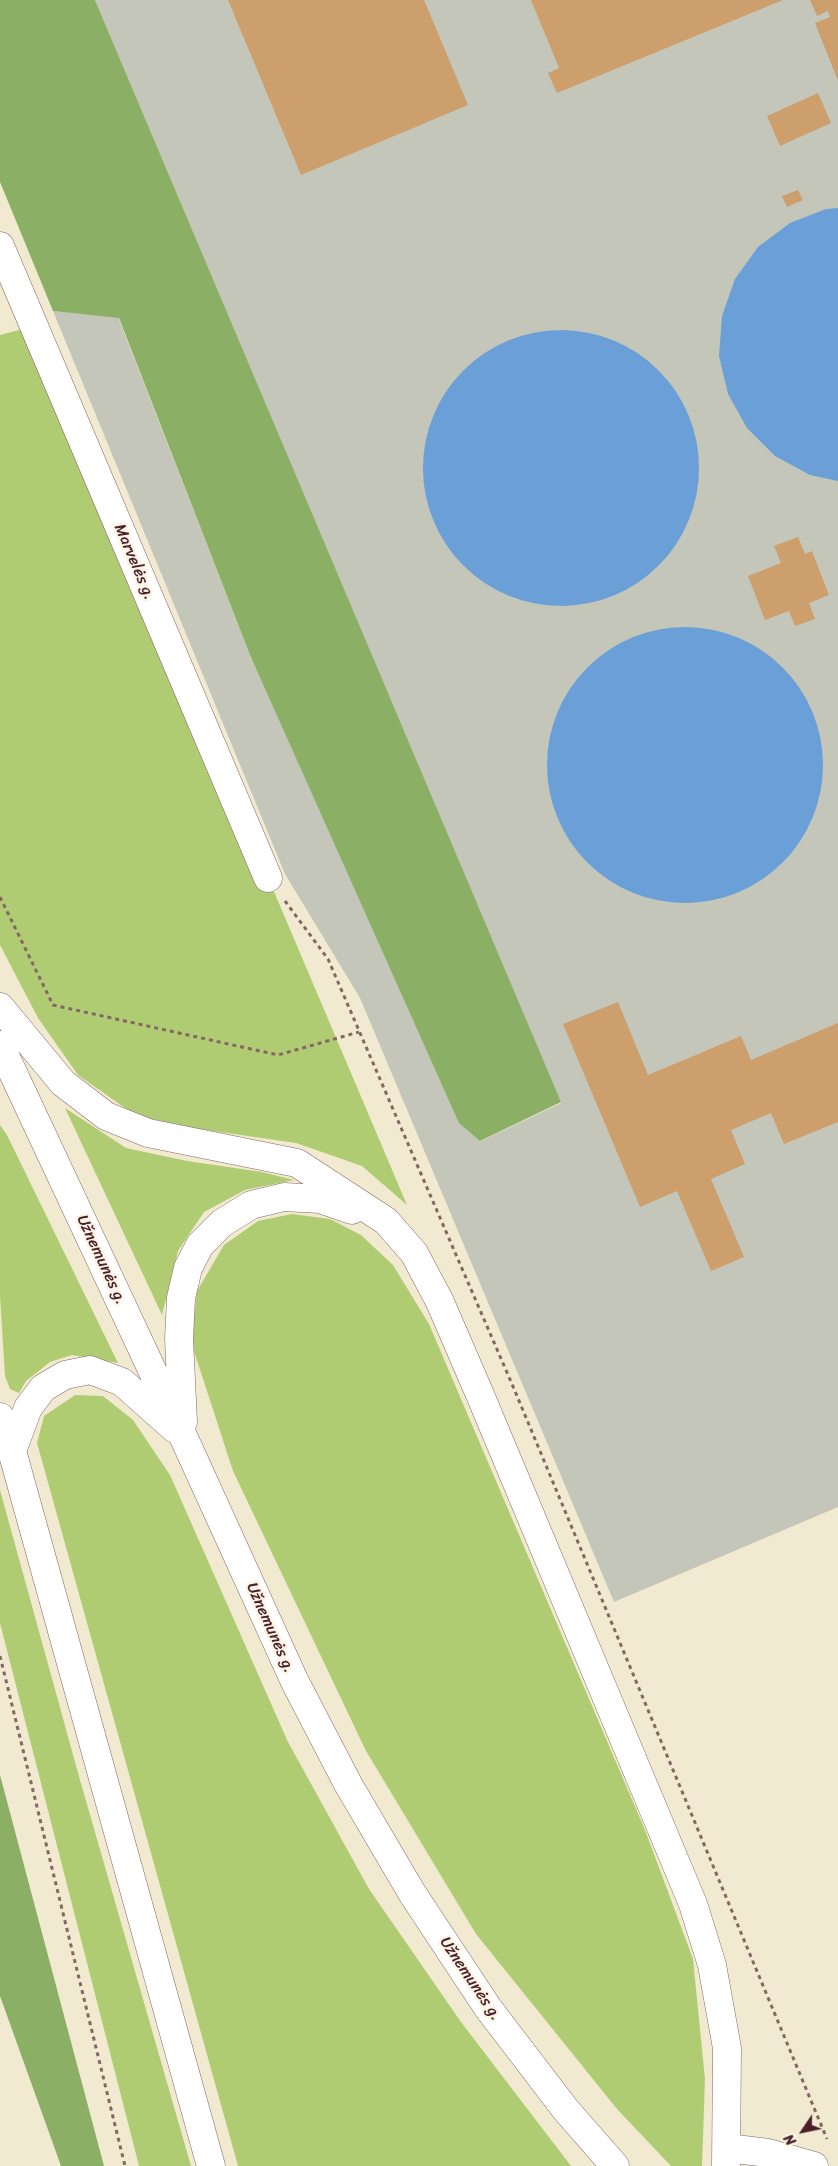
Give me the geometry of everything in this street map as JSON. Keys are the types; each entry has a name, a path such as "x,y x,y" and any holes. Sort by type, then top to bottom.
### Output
{"main road":[{"name":"Marvelės g.","path":"0,246 268,878"},
{"path":"0,1008 63,1083 106,1116 148,1133 297,1163 386,1221 414,1252 440,1302 648,1795 692,1904 712,1965 727,2048 726,2157 768,2153 814,2166"},
{"name":"Užnemunės g.","path":"0,1045 183,1436 295,1682 348,1784 412,1893 488,2008 566,2110 615,2166"},
{"path":"183,1436 179,1339 181,1298 188,1268 200,1246 222,1222 251,1205 284,1197 320,1200 386,1221"},
{"path":"12,1451 28,1408 43,1388 65,1375 90,1370 122,1382 183,1436"},
{"path":"0,1417 12,1451 211,2166"}],"path":[{"path":"0,897 53,1005 278,1055 359,1032"},
{"path":"0,1656 125,2166"}],"shaded area":[{"path":"95,0 838,0 838,1507 614,1602 360,998 285,874 53,311 118,317 250,655 481,1141 561,1103"}],"green space":[{"path":"0,0 95,0 561,1102 480,1141 459,1123 250,655 119,318 53,311 0,182"},
{"path":"34,326 407,1205 362,1166 296,1143 192,1128 135,1115 78,1075 38,1018 0,945 0,335"},
{"path":"65,1108 126,1148 187,1161 262,1172 294,1180 245,1190 204,1212 178,1251 162,1315"},
{"path":"0,1125 7,1135 118,1363 72,1355 50,1362 26,1381 19,1393 10,1389 5,1376 0,1296"},
{"path":"292,1214 330,1219 361,1235 393,1265 429,1324 645,1830 693,1959 705,2079 702,2166 671,2166 617,2109 476,1934 366,1751 233,1471 191,1342 197,1291 224,1245 258,1221"},
{"path":"75,1395 103,1396 133,1420 170,1475 288,1742 369,1889 461,2022 571,2166 238,2166 37,1443 44,1416"},
{"path":"0,1490 80,1780 191,2166 139,2166 0,1623"},
{"path":"0,1775 104,2166 61,2166 0,1996"}],"water":[{"path":"838,208 838,481 810,475 775,456 747,428 728,394 719,356 722,316 735,279 758,247 790,223 826,209"},
{"path":"561,330 601,336 626,346 648,361 668,381 683,403 693,428 699,468 693,508 683,533 668,555 648,575 626,590 601,600 561,606 521,600 496,590 474,575 454,555 439,533 429,508 423,468 429,428 439,403 454,381 474,361 496,346 521,336"},
{"path":"685,627 712,630 738,638 761,651 782,668 799,689 812,712 820,738 823,765 820,792 812,818 799,841 782,862 761,879 738,892 712,900 685,903 658,900 632,892 609,879 588,862 571,841 558,818 550,792 547,765 550,738 558,712 571,689 588,668 609,651 632,638 658,630"}],"building":[{"path":"228,0 424,0 468,105 301,175"},
{"path":"531,0 783,0 557,93 548,73 559,68"},
{"path":"810,0 838,0 838,81 815,23 830,17 828,11 817,16"},
{"path":"818,93 831,123 780,146 767,116"},
{"path":"798,190 803,200 787,207 782,196"},
{"path":"798,537 805,554 812,551 829,595 809,603 815,619 795,626 789,611 765,620 748,576 781,563 774,546"},
{"path":"618,1002 648,1075 741,1036 751,1060 838,1023 838,1122 784,1144 771,1113 731,1130 745,1164 711,1179 744,1257 711,1271 677,1191 640,1207 563,1024"}]}
